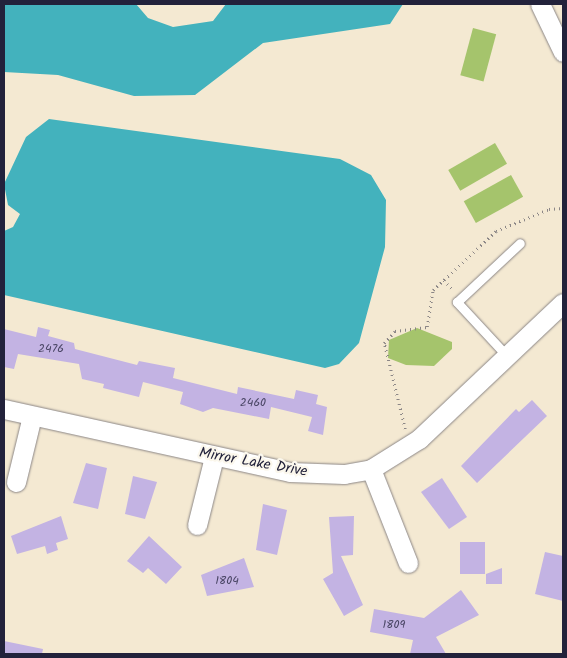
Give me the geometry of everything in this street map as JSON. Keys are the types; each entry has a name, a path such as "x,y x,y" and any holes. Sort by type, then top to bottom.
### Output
{"street":[{"path":"540,4 563,52"},
{"name":"Mirror Lake Drive","path":"4,410 290,472 344,474 371,469 419,439 563,303"},
{"path":"16,482 32,416"},
{"path":"197,525 214,457"},
{"path":"371,469 408,563"}],"lane":[{"path":"507,356 457,302 520,242"}],"path":[{"path":"406,432 384,343 395,331 427,327 433,290 496,231 548,208 563,208"}],"green space":[{"path":"473,28 496,34 484,82 460,75"},
{"path":"495,143 507,164 460,191 448,170"},
{"path":"511,175 523,197 476,223 464,201"},
{"path":"417,328 452,342 452,349 434,366 406,365 388,358 389,340"}],"water":[{"path":"4,4 136,4 148,18 173,27 213,21 226,4 403,4 390,24 263,43 195,95 134,96 58,75 4,72"},
{"path":"49,119 340,159 371,175 386,200 385,247 359,343 339,364 325,368 4,295 4,231 13,227 20,214 8,205 4,184 26,137"}],"building":[{"path":"38,327 50,330 48,336 74,343 75,349 137,365 139,361 175,368 173,378 237,394 238,387 294,399 296,390 318,395 316,404 327,407 323,435 308,431 312,417 271,407 269,419 213,408 203,412 180,404 183,392 143,382 139,397 103,388 104,384 82,379 79,364 18,354 14,369 4,367 4,329 36,337"},
{"path":"532,400 547,416 477,483 461,466 516,409 519,412"},
{"path":"86,463 107,468 98,509 73,503"},
{"path":"133,476 157,482 145,519 125,514"},
{"path":"442,478 467,517 449,529 421,492"},
{"path":"263,504 287,510 277,555 256,550"},
{"path":"61,516 68,539 56,543 58,550 47,554 45,546 17,554 11,536"},
{"path":"354,516 353,555 341,556 363,605 344,616 323,579 333,573 329,517"},
{"path":"149,536 182,567 166,584 148,568 143,573 127,561"},
{"path":"460,542 485,542 485,574 460,574"},
{"path":"545,552 563,556 563,601 535,594"},
{"path":"244,558 254,587 207,596 201,575"},
{"path":"502,568 502,584 486,584 486,574"},
{"path":"461,590 479,615 436,637 446,654 410,654 413,640 370,632 374,609 424,618"},
{"path":"4,641 43,649 42,654 4,654"}]}
